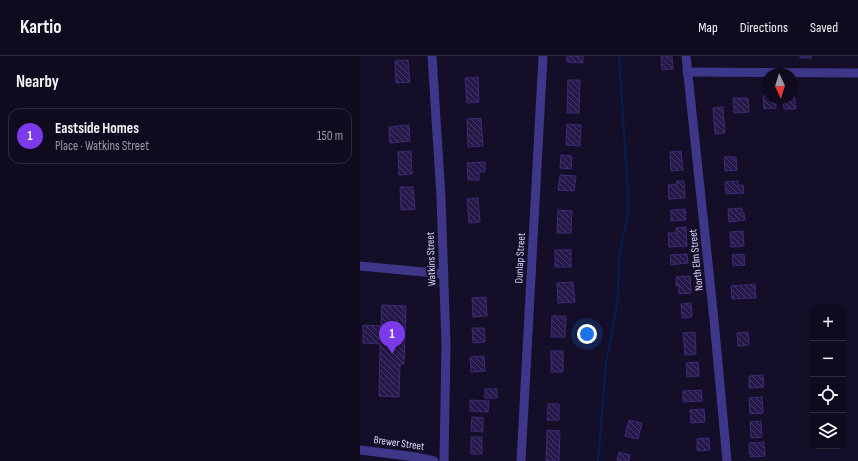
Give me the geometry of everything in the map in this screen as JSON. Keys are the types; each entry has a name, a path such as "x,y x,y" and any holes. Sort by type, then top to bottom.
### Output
{"street":[{"name":"Watkins Street","path":"432,56 441,197 444,274 446,344 444,461"},
{"name":"Dunlap Street","path":"521,461 543,56"},
{"name":"North Elm Street","path":"686,56 713,305 727,461"},
{"path":"687,72 858,73"},
{"path":"360,266 444,274"},
{"name":"Brewer Street","path":"360,450 416,457 434,461"}],"building":[{"path":"567,56 583,56 583,63 567,62"},
{"path":"661,56 672,56 673,69 662,70"},
{"path":"800,56 811,56 811,58 800,58"},
{"path":"408,60 410,82 396,83 395,61"},
{"path":"478,77 479,102 467,103 465,78"},
{"path":"568,80 580,80 579,113 567,113"},
{"path":"733,98 748,98 749,112 734,113"},
{"path":"764,104 776,104 776,108 764,109"},
{"path":"784,104 795,104 796,109 784,109"},
{"path":"723,107 725,133 715,134 713,108"},
{"path":"481,118 483,146 468,147 467,119"},
{"path":"567,124 581,125 580,146 566,145"},
{"path":"409,125 410,141 390,143 389,127"},
{"path":"411,151 412,174 399,175 398,152"},
{"path":"681,151 683,170 671,171 670,152"},
{"path":"561,155 572,156 571,169 560,168"},
{"path":"724,157 736,157 737,170 725,171"},
{"path":"485,162 485,172 479,172 479,180 468,180 467,163"},
{"path":"560,175 576,176 574,191 558,190"},
{"path":"676,181 684,181 685,198 669,199 668,185 677,184"},
{"path":"738,181 738,186 743,185 744,193 726,194 725,182"},
{"path":"400,187 413,187 415,209 401,210"},
{"path":"478,198 480,222 469,223 467,199"},
{"path":"742,208 742,213 744,213 745,220 729,222 728,209"},
{"path":"685,209 686,220 671,221 671,210"},
{"path":"558,210 572,211 571,233 557,233"},
{"path":"686,227 687,246 669,247 668,233 676,233 676,228"},
{"path":"743,231 744,246 731,247 730,232"},
{"path":"555,250 571,250 571,267 555,267"},
{"path":"687,254 688,263 671,265 670,255"},
{"path":"744,254 745,265 733,266 732,255"},
{"path":"690,276 691,293 679,294 679,286 676,286 676,277"},
{"path":"573,282 575,302 558,303 557,283"},
{"path":"755,284 756,298 732,299 731,286"},
{"path":"486,297 487,316 473,317 472,298"},
{"path":"691,303 692,317 682,318 681,304"},
{"path":"382,305 406,306 404,364 400,364 399,397 379,396 380,344 363,343 363,325 381,326"},
{"path":"552,316 566,316 565,337 551,337"},
{"path":"472,328 484,328 485,342 473,343"},
{"path":"695,332 696,354 685,355 683,333"},
{"path":"748,332 749,345 738,346 737,333"},
{"path":"551,351 563,351 563,372 551,372"},
{"path":"484,356 485,371 471,372 470,357"},
{"path":"698,362 699,376 687,377 686,363"},
{"path":"763,375 764,387 749,388 749,376"},
{"path":"485,389 497,389 497,398 485,398"},
{"path":"701,390 702,401 683,402 683,391"},
{"path":"762,397 763,413 750,414 749,398"},
{"path":"470,400 489,401 488,412 470,411"},
{"path":"548,404 559,404 559,420 547,420"},
{"path":"704,409 705,422 691,423 690,410"},
{"path":"472,417 483,418 483,432 471,431"},
{"path":"629,420 642,423 638,439 625,436"},
{"path":"761,421 762,437 751,438 750,422"},
{"path":"547,430 560,431 559,461 546,461"},
{"path":"471,437 482,437 482,454 471,454"},
{"path":"709,438 710,450 697,451 697,439"},
{"path":"764,442 765,456 750,457 749,443"},
{"path":"619,452 630,455 629,461 617,461"}],"waterway":[{"path":"598,461 606,364 618,298 619,258 629,209 619,56"}],"place":[{"name":"Eastside Homes","path":"392,354"}]}
